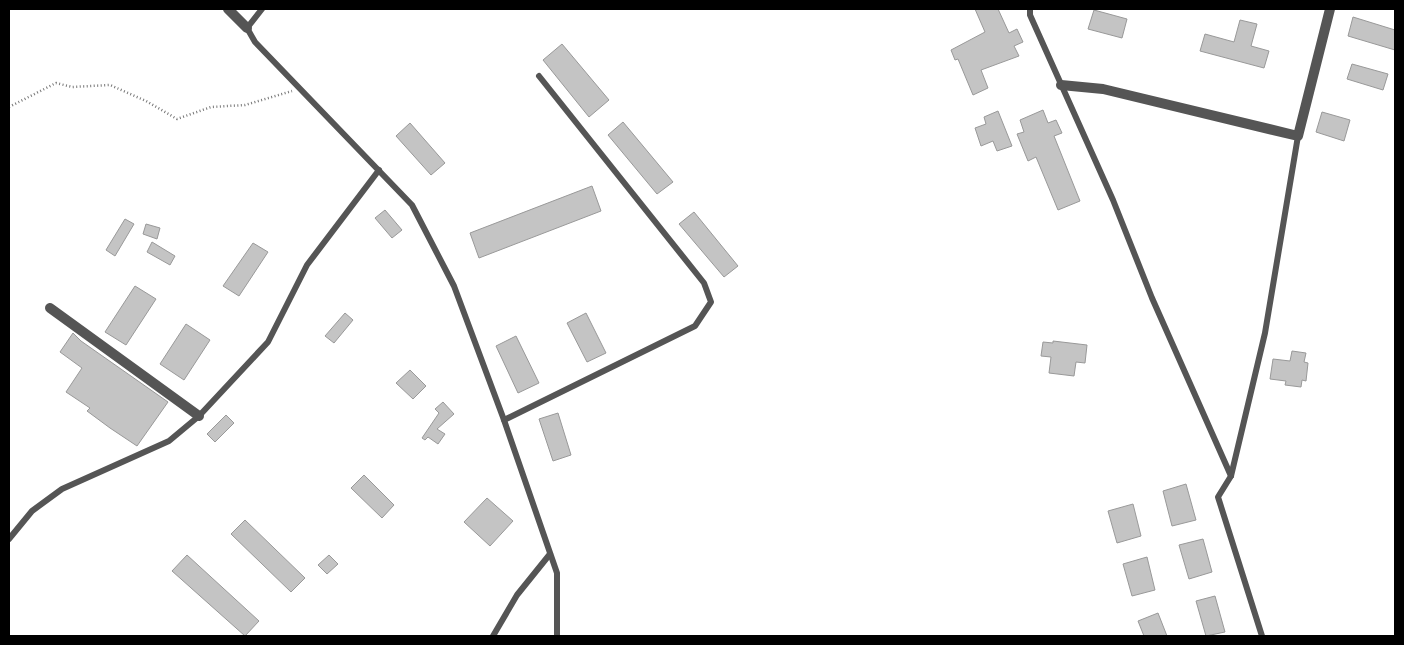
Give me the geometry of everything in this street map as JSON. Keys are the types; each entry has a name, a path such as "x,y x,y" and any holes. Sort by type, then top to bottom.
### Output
{"street":[{"path":"228,9 247,28"},
{"path":"1061,85 1103,89 1298,136 1330,9"},
{"path":"50,308 198,416"}],"lane":[{"path":"262,9 247,28 255,42 412,204 454,286 504,420 557,573 557,636"},
{"path":"1030,9 1030,15 1113,200 1152,298 1231,476"},
{"path":"504,420 695,326 711,302 704,282 539,76"},
{"path":"1262,636 1218,497 1231,476 1265,332 1298,136"},
{"path":"9,539 32,511 62,489 170,441 198,416 268,342 307,265 379,170"},
{"path":"493,636 517,595 550,554"}],"path":[{"path":"9,107 56,84 72,87 110,85 146,101 177,119 211,107 245,105 300,89"}],"building":[{"path":"975,9 998,9 1009,33 1017,29 1023,42 1014,46 1019,56 981,70 988,88 973,95 958,59 955,60 951,50 985,32"},
{"path":"1094,10 1127,19 1122,38 1088,29"},
{"path":"1353,17 1395,30 1395,50 1348,36"},
{"path":"1240,20 1257,24 1251,46 1269,51 1264,68 1200,51 1205,34 1234,42"},
{"path":"562,44 609,100 589,117 543,60"},
{"path":"1352,64 1388,74 1383,90 1347,79"},
{"path":"1043,110 1048,123 1056,120 1062,133 1054,136 1080,201 1058,210 1036,157 1028,161 1017,134 1024,132 1020,120"},
{"path":"998,111 1012,146 997,151 993,141 981,146 975,128 986,124 984,117"},
{"path":"1322,112 1350,120 1344,141 1316,132"},
{"path":"623,122 673,182 657,194 608,135"},
{"path":"410,123 445,163 431,175 396,136"},
{"path":"592,186 601,211 479,258 470,233"},
{"path":"385,210 402,230 392,238 375,218"},
{"path":"694,212 738,266 724,277 679,224"},
{"path":"125,219 134,224 115,256 106,250"},
{"path":"146,224 160,228 157,239 143,234"},
{"path":"152,242 175,256 170,265 147,252"},
{"path":"253,243 268,252 239,296 223,286"},
{"path":"135,286 156,299 126,345 105,332"},
{"path":"345,313 353,320 334,343 325,336"},
{"path":"586,313 606,353 587,362 567,323"},
{"path":"186,324 210,340 184,380 160,364"},
{"path":"73,333 81,341 168,402 137,446 87,411 90,408 66,392 82,368 60,352"},
{"path":"516,336 539,383 518,393 496,346"},
{"path":"1053,341 1087,345 1085,363 1076,362 1074,376 1049,373 1051,357 1041,356 1043,342 1053,343"},
{"path":"1292,351 1306,353 1304,362 1308,363 1306,381 1302,380 1301,387 1285,385 1286,381 1270,379 1273,359 1290,361"},
{"path":"410,370 426,386 413,399 396,383"},
{"path":"443,402 454,414 437,429 445,434 438,444 428,437 425,440 422,438 439,413 435,409"},
{"path":"558,413 571,455 553,461 539,419"},
{"path":"226,415 234,423 215,442 207,434"},
{"path":"364,475 394,505 382,518 351,488"},
{"path":"1186,484 1196,520 1172,526 1163,491"},
{"path":"487,498 513,521 490,546 464,522"},
{"path":"1133,504 1141,536 1117,543 1108,511"},
{"path":"245,520 305,578 291,592 231,534"},
{"path":"1203,539 1212,572 1189,579 1179,545"},
{"path":"187,555 259,621 245,636 172,571"},
{"path":"329,555 338,564 327,574 318,565"},
{"path":"1147,557 1155,590 1132,596 1123,564"},
{"path":"1215,596 1225,632 1206,636 1196,601"},
{"path":"1158,613 1167,636 1144,636 1138,621"}]}
